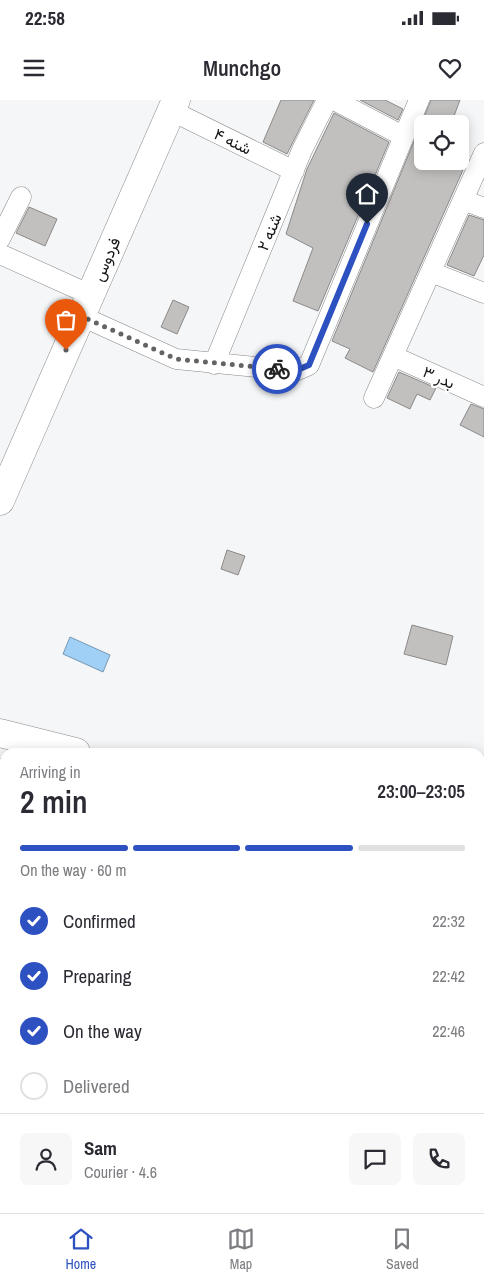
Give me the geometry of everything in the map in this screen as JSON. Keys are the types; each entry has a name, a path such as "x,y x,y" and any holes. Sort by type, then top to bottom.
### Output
{"street":[{"name":"شنه ۲","path":"214,364 294,171 327,100"},
{"path":"334,100 403,136"},
{"path":"0,254 176,359 295,371 309,365 419,100"},
{"name":"شنه ۴","path":"174,105 294,171"},
{"name":"فردوس","path":"0,501 174,105"},
{"path":"374,398 484,153"},
{"path":"0,239 21,196"},
{"path":"463,200 484,208"},
{"path":"431,272 484,293"},
{"name":"بدر ۳","path":"393,356 484,397"},
{"path":"0,734 59,748"}],"water":[{"path":"70,637 110,655 103,672 63,654"}],"building":[{"path":"281,100 314,100 287,154 263,142"},
{"path":"360,100 385,100 403,109 398,120"},
{"path":"431,100 460,100 454,115 425,115"},
{"path":"334,113 389,142 318,311 293,301 313,248 286,234 307,169"},
{"path":"414,141 414,170 463,170 373,372 345,358 350,349 332,341"},
{"path":"29,207 57,219 45,246 16,233"},
{"path":"469,215 484,220 484,255 474,276 447,265"},
{"path":"173,300 189,307 177,334 161,327"},
{"path":"399,372 436,388 430,400 417,394 410,409 387,398"},
{"path":"471,404 484,409 484,437 460,425"},
{"path":"227,550 245,556 238,575 221,569"},
{"path":"412,625 453,636 446,665 404,654"}],"way so far":[{"path":"66,350 81,316 176,359 277,369"}],"route":[{"path":"277,369 295,371 309,365 367,224"}]}
